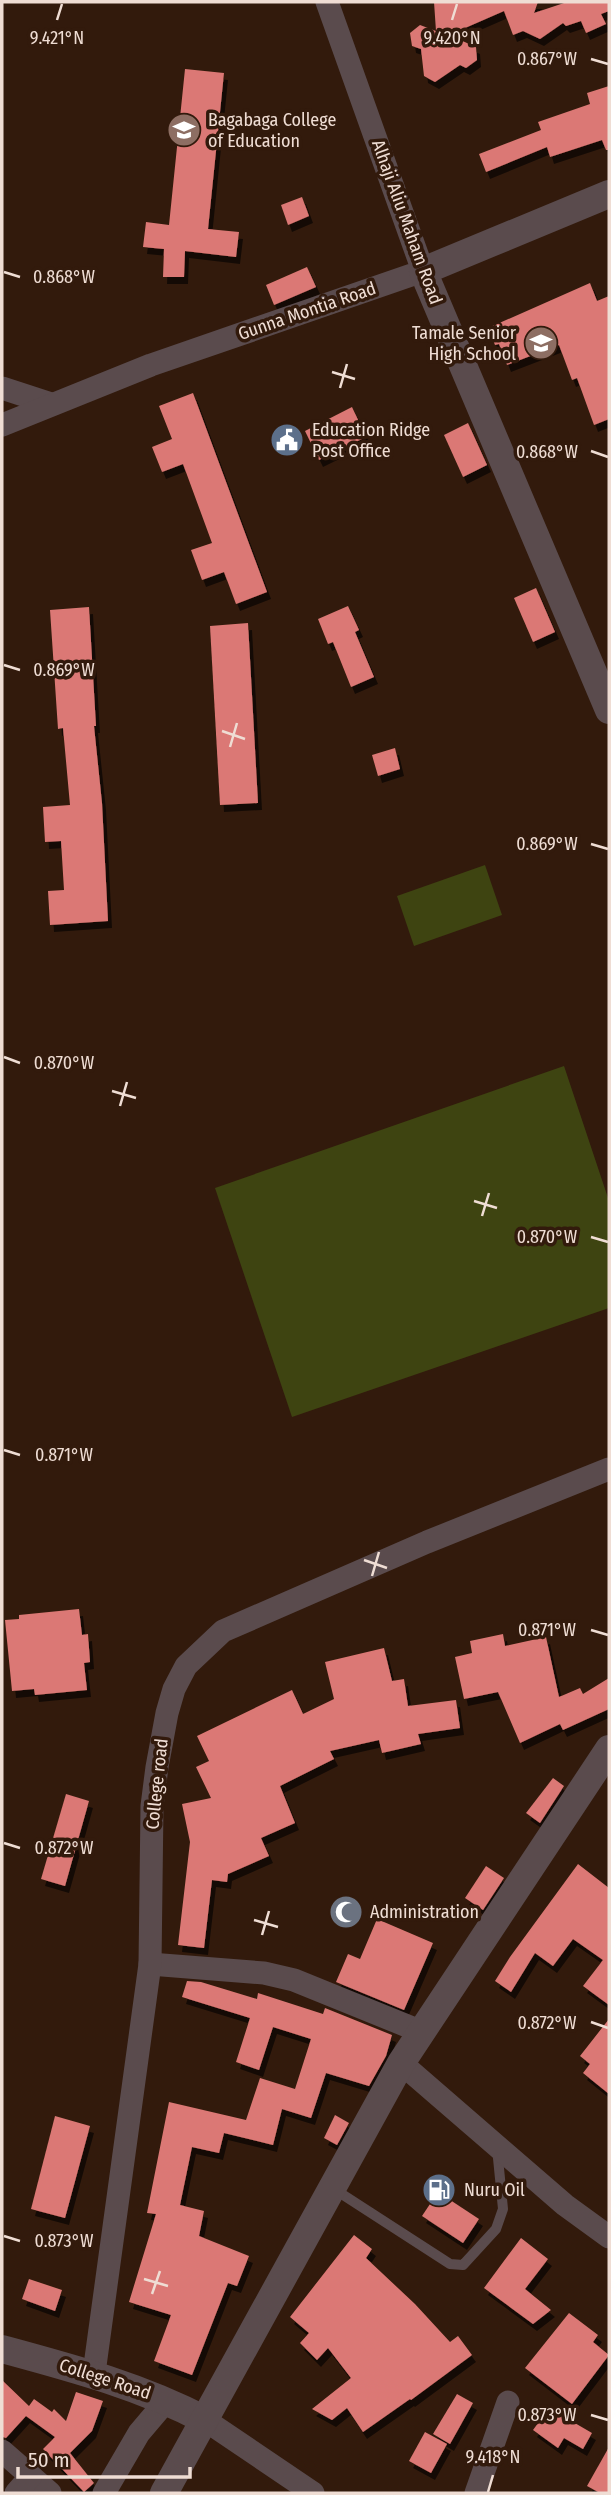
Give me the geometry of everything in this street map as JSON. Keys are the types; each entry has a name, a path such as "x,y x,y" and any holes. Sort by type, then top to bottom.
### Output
{"street":[{"name":"Alhaji Aliu Maham Road","path":"327,2 423,271 609,710"},
{"name":"Gunna Montia Road","path":"2,425 151,365 423,271 609,194"},
{"path":"2,388 51,404"},
{"name":"College road","path":"94,2373 150,1964 152,1805 167,1713 174,1689 186,1666 223,1631 427,1542 609,1469"},
{"path":"164,2493 401,2063 609,1749"},
{"path":"150,1964 264,1973 284,1978 422,2032"},
{"path":"401,2063 565,2204 609,2237"},
{"name":"College Road","path":"2,2349 94,2373 167,2400 205,2420"},
{"path":"104,2493 139,2433 167,2400"},
{"path":"476,2493 508,2402"},
{"path":"205,2420 313,2493"},
{"path":"2,2451 50,2493"},
{"path":"16,2493 32,2476"}],"lane":[{"path":"332,2188 450,2264 463,2264 496,2229 503,2209 496,2146"}],"green space":[{"path":"485,865 502,915 414,946 397,896"},
{"path":"564,1066 609,1201 609,1308 292,1417 215,1188"}],"building":[{"path":"434,2 538,2 534,13 567,2 609,2 609,11 601,14 606,24 586,33 581,21 566,26 563,23 540,39 523,31 513,35 504,11 449,35 476,47 477,60 466,68 460,65 435,82 424,76 421,49 412,46 410,33 420,25 436,31"},
{"path":"185,69 224,73 208,229 239,232 236,257 185,251 184,277 163,277 164,249 143,247 146,222 169,225"},
{"path":"609,86 609,150 606,150 602,140 550,157 547,147 486,172 479,154 541,130 538,122 590,104 587,93"},
{"path":"302,197 309,216 288,225 281,205"},
{"path":"307,267 316,287 274,305 266,285"},
{"path":"590,283 597,301 609,296 609,419 594,425 577,378 572,380 559,345 507,365 499,344 495,345 488,328"},
{"path":"193,393 267,592 236,604 224,572 202,580 191,550 212,543 183,464 162,472 152,447 172,439 159,406"},
{"path":"352,407 366,437 319,460 305,431"},
{"path":"468,423 487,465 463,477 444,435"},
{"path":"536,588 555,632 533,642 514,598"},
{"path":"348,606 359,630 355,632 374,677 351,687 333,642 328,644 318,619"},
{"path":"89,607 94,726 102,803 108,921 50,925 48,891 64,890 61,841 45,842 43,807 70,805 63,728 58,729 50,610"},
{"path":"248,623 258,803 220,805 210,626"},
{"path":"395,748 400,769 378,776 372,755"},
{"path":"79,1609 82,1635 88,1634 90,1662 84,1663 87,1690 35,1695 34,1689 12,1691 5,1620 19,1619 19,1615"},
{"path":"503,1634 505,1646 546,1637 559,1697 580,1688 583,1694 609,1678 609,1709 563,1730 560,1724 520,1743 498,1692 464,1699 455,1657 472,1653 470,1641"},
{"path":"384,1648 392,1681 404,1679 408,1706 456,1700 460,1728 418,1734 421,1744 382,1753 379,1740 330,1751 334,1759 280,1786 295,1823 261,1838 269,1856 228,1874 227,1882 212,1880 204,1948 178,1945 190,1842 182,1804 211,1798 196,1767 209,1761 197,1736 292,1690 303,1714 334,1699 325,1662"},
{"path":"553,1778 564,1786 540,1823 526,1813"},
{"path":"66,1794 89,1801 65,1886 41,1879"},
{"path":"578,1864 609,1888 609,2005 583,1986 603,1960 573,1939 553,1966 535,1953 511,1992 495,1981"},
{"path":"486,1866 504,1878 483,1910 465,1898"},
{"path":"377,1919 433,1943 404,2010 336,1982 348,1954 360,1959"},
{"path":"187,1981 201,1982 257,1999 258,1993 323,2014 325,2008 392,2035 386,2056 369,2086 326,2073 311,2118 282,2109 273,2145 224,2133 219,2153 192,2147 180,2205 204,2211 199,2236 249,2256 237,2286 228,2283 192,2375 154,2361 171,2315 129,2302 156,2214 147,2213 169,2102 246,2120 260,2078 295,2089 311,2039 273,2027 259,2070 236,2062 250,2018 182,1997"},
{"path":"609,2019 609,2094 583,2073 590,2064 580,2056"},
{"path":"335,2115 349,2123 337,2145 324,2138"},
{"path":"55,2116 90,2126 65,2218 31,2209"},
{"path":"438,2192 479,2219 463,2243 422,2216"},
{"path":"354,2235 372,2249 366,2258 415,2304 450,2342 458,2336 472,2355 363,2432 347,2408 332,2420 312,2409 351,2378 328,2348 317,2360 300,2343 309,2333 290,2317"},
{"path":"521,2238 548,2259 525,2289 551,2310 533,2324 484,2288"},
{"path":"29,2279 62,2290 55,2311 22,2299"},
{"path":"569,2313 598,2335 593,2342 609,2355 572,2404 525,2368"},
{"path":"2,2380 29,2406 34,2399 52,2412 54,2409 66,2421 76,2392 103,2401 92,2431 70,2453 94,2483 84,2492 43,2449 55,2437 26,2416 6,2438 2,2437"},
{"path":"457,2394 473,2403 450,2444 433,2434"},
{"path":"549,2408 592,2433 583,2449 564,2438 558,2448 533,2430"},
{"path":"425,2432 447,2444 431,2473 409,2461"},
{"path":"609,2447 609,2493 600,2493 587,2486"}],"place":[{"name":"Bagabaga College of Education","path":"184,130"},
{"name":"Tamale Senior High School","path":"541,343"},
{"name":"Education Ridge Post Office","path":"287,440"},
{"name":"Administration","path":"346,1912"},
{"name":"Nuru Oil","path":"439,2190"}]}
